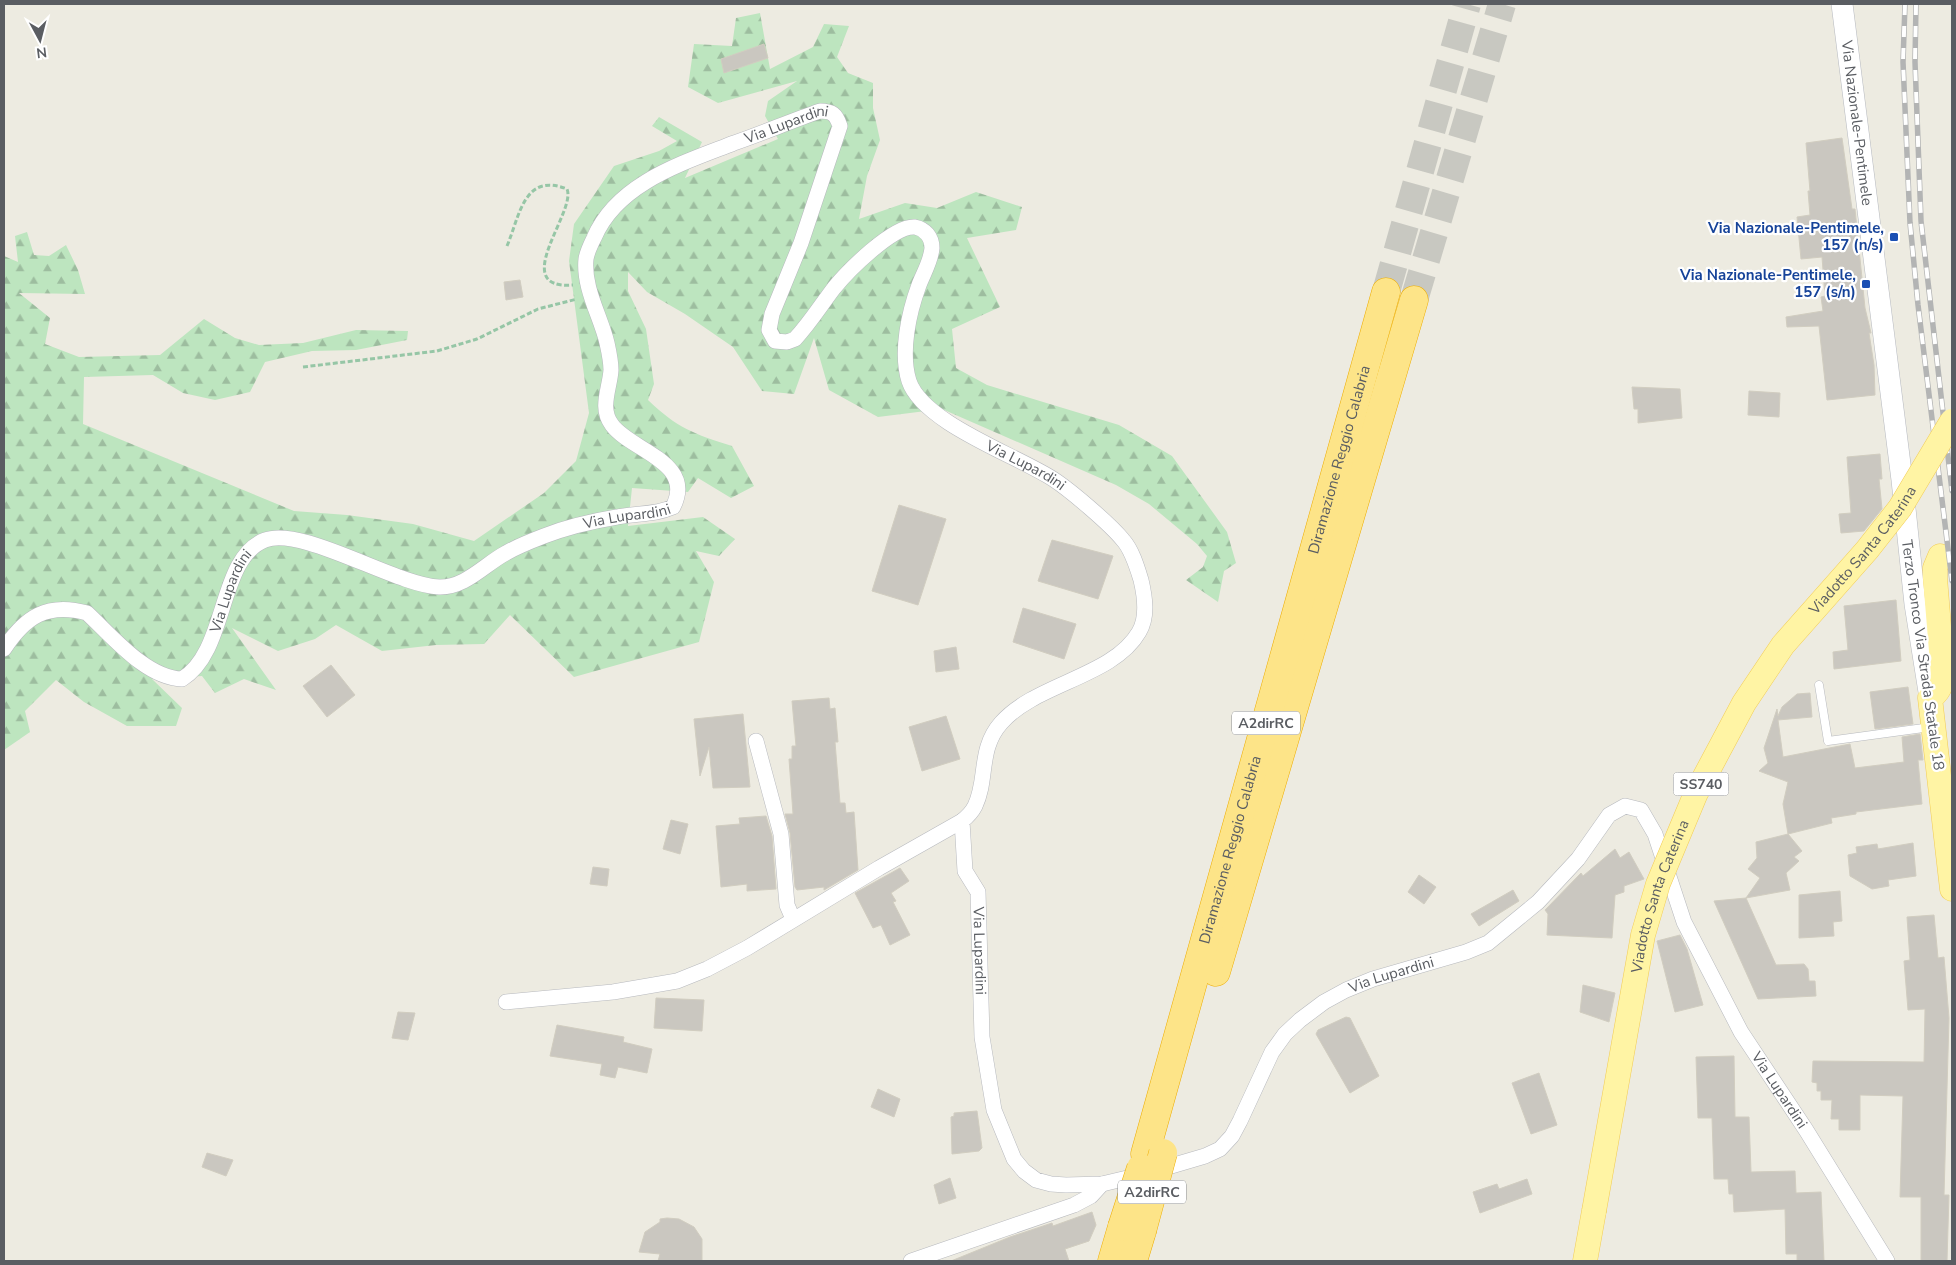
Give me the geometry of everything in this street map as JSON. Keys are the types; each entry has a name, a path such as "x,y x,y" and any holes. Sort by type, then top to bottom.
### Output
{"highway":[{"name":"Diramazione Reggio Calabria","path":"1154,1154 1386,292"},
{"name":"Diramazione Reggio Calabria","path":"1112,1261 1132,1229 1414,300"},
{"name":"Diramazione Reggio Calabria","path":"1132,1229 1133,1261"}],"main road":[{"name":"Viadotto Santa Caterina","path":"1585,1261 1613,1095 1643,935 1658,884 1692,801 1744,703 1784,645 1900,508 1952,421"},
{"path":"1930,698 1936,694 1941,686 1943,675 1934,578 1935,568 1940,556"},
{"name":"Terzo Tronco Via Strada Statale 18","path":"1930,698 1952,889"}],"street":[{"name":"Via Nazionale-Pentimele","path":"1842,4 1902,480"},
{"name":"Via Lupardini","path":"4,649 15,632 28,620 42,613 61,609 75,610 87,613 145,666 159,675 182,679 192,673 206,654 235,575 246,556 254,546 266,540 278,538 299,540 410,580 439,587 464,580 506,553 546,535 618,517 649,514 673,506 677,498 674,474 666,464 618,433 610,422 606,410 611,370 609,350 590,288 586,259 599,225 614,206 636,189 669,169 820,111 834,114 840,126 801,242 772,314 769,330 775,341 787,342 795,339 835,287 870,252 890,236 904,229 914,227 923,230 930,236 932,246 929,262 912,304 907,330 907,369 909,381 918,398 961,430 1054,479 1124,540 1137,566 1145,595 1144,614 1139,632 1126,649 1105,664 1041,694 1019,708 1001,723 984,757 979,794 974,808 962,821 965,871 978,892 982,1037 988,1081 994,1110 1004,1139 1014,1159 1024,1171 1036,1180 1051,1184 1102,1184 1187,1162 1220,1149 1232,1136 1272,1052 1285,1034 1300,1020 1324,1002 1346,990 1488,942 1505,932 1538,902 1578,859 1609,815 1625,806 1642,810 1648,818 1663,854 1684,922 1741,1032 1806,1130 1886,1261"},
{"name":"Terzo Tronco Via Strada Statale 18","path":"1902,480 1915,604 1930,698"},
{"path":"756,741 781,834 787,905 793,919"},
{"path":"506,1002 613,992 677,981 707,969 747,948 793,919 962,821"},
{"path":"911,1261 1074,1206 1091,1196 1102,1184"}],"lane":[{"path":"1820,686 1828,741 1933,727"}],"path":[{"path":"507,246 528,196 534,188 541,185 554,184 567,190 569,193 567,201 547,251 545,268 548,279 555,284 590,288"},
{"path":"303,367 438,351 477,338 538,309 590,288"}],"green space":[{"path":"760,13 770,69 813,47 824,24 849,26 837,57 848,73 873,83 873,108 880,140 867,176 859,219 905,203 937,208 976,192 1022,207 1016,230 967,238 1000,307 952,329 956,368 987,385 1119,425 1172,456 1227,532 1236,563 1224,571 1218,602 1186,580 1203,567 1207,556 1197,544 1149,504 1116,485 942,409 878,417 829,390 814,338 794,394 762,391 733,347 685,314 647,292 628,272 628,291 646,329 654,384 648,400 677,424 707,438 732,446 754,486 731,498 698,478 688,492 632,488 628,526 703,517 735,539 719,556 696,551 714,582 699,642 574,677 510,615 484,644 436,645 382,651 336,625 315,639 278,651 232,628 276,690 244,679 215,693 202,676 152,679 182,708 176,726 127,726 84,702 56,680 25,711 30,732 4,750 4,256 18,262 15,236 27,232 34,255 49,256 66,245 78,270 85,294 19,293 50,318 45,344 79,357 160,355 204,319 235,338 259,345 303,343 356,330 408,331 407,340 356,350 312,351 265,362 250,392 215,400 183,393 153,375 84,377 83,424 294,511 347,515 413,524 474,541 544,493 576,461 589,413 569,261 574,224 614,166 659,151 677,141 652,126 659,117 702,142 685,178 778,139 765,116 768,101 797,81 718,103 688,87 694,44 732,46 736,18"}],"building":[{"path":"764,44 768,58 724,73 721,59"},
{"path":"1842,138 1852,209 1855,209 1865,308 1871,333 1869,333 1874,365 1875,395 1827,400 1819,326 1787,327 1786,317 1823,311 1821,297 1825,296 1822,257 1801,259 1797,217 1810,215 1806,143"},
{"path":"520,280 523,297 506,300 504,282"},
{"path":"1632,387 1680,389 1682,418 1638,423 1638,409 1634,409"},
{"path":"1749,391 1780,393 1779,417 1748,415"},
{"path":"1880,454 1882,479 1879,479 1882,509 1864,531 1841,533 1839,514 1851,513 1847,457"},
{"path":"899,505 946,519 918,605 872,591"},
{"path":"1052,540 1113,556 1098,599 1038,581"},
{"path":"1896,600 1901,661 1834,669 1833,652 1848,650 1844,606"},
{"path":"1023,608 1076,624 1064,659 1013,642"},
{"path":"956,647 959,669 936,672 934,651"},
{"path":"331,665 355,695 327,717 303,686"},
{"path":"1908,687 1913,724 1875,729 1870,692"},
{"path":"1810,693 1812,717 1778,720 1783,757 1850,744 1855,768 1904,762 1902,737 1920,734 1923,760 1918,760 1922,804 1856,812 1856,814 1831,818 1832,823 1788,834 1783,804 1788,782 1759,771 1768,763 1764,748 1777,709 1778,716 1782,707 1797,694"},
{"path":"829,698 830,709 835,708 838,742 835,742 840,803 845,803 846,813 854,812 858,870 824,890 824,887 797,890 795,887 790,833 785,814 793,814 789,759 792,759 792,746 796,746 792,701"},
{"path":"743,714 750,787 713,788 709,747 700,776 694,719"},
{"path":"946,716 960,759 922,771 909,727"},
{"path":"766,816 772,836 776,889 747,891 747,884 721,887 716,826 740,824 739,818"},
{"path":"671,820 688,824 680,854 663,849"},
{"path":"1788,834 1802,851 1794,857 1799,861 1786,873 1790,890 1746,898 1760,878 1748,869 1757,858 1756,842"},
{"path":"1913,843 1916,876 1888,880 1889,886 1872,889 1850,876 1848,855 1857,853 1856,847 1877,844 1878,849"},
{"path":"1615,849 1620,858 1629,852 1644,879 1624,886 1624,892 1615,895 1612,938 1547,935 1548,914 1545,910 1581,873 1583,876"},
{"path":"593,867 609,869 607,886 590,884"},
{"path":"900,868 909,881 891,893 896,901 893,902 910,935 890,945 881,925 873,928 855,893"},
{"path":"1419,875 1436,887 1424,904 1408,892"},
{"path":"1513,890 1519,901 1479,926 1471,914"},
{"path":"1840,891 1842,921 1833,922 1834,936 1799,938 1799,895"},
{"path":"1746,898 1776,965 1804,964 1808,969 1809,981 1815,981 1816,996 1758,999 1714,901"},
{"path":"1934,915 1938,958 1944,957 1949,1018 1944,1195 1949,1195 1947,1261 1921,1261 1921,1197 1900,1197 1903,1096 1860,1095 1860,1130 1839,1130 1839,1119 1831,1119 1832,1100 1821,1100 1821,1091 1817,1091 1817,1083 1812,1082 1813,1061 1924,1062 1925,1009 1908,1010 1904,961 1910,960 1907,917"},
{"path":"1680,935 1687,949 1703,1005 1675,1012 1657,941"},
{"path":"1583,985 1615,993 1609,1022 1580,1012"},
{"path":"656,998 704,1000 702,1031 654,1028"},
{"path":"398,1012 415,1013 408,1040 392,1038"},
{"path":"1346,1017 1350,1018 1379,1076 1350,1093 1316,1034 1318,1030"},
{"path":"557,1025 624,1037 623,1042 652,1049 647,1073 618,1067 615,1078 600,1075 602,1064 550,1056"},
{"path":"1734,1056 1735,1117 1749,1117 1751,1172 1795,1171 1796,1193 1821,1192 1824,1261 1797,1261 1797,1254 1786,1254 1785,1209 1734,1212 1733,1194 1729,1194 1728,1179 1714,1179 1712,1118 1698,1118 1696,1057"},
{"path":"1539,1073 1557,1125 1531,1134 1512,1083"},
{"path":"878,1089 900,1099 894,1117 871,1107"},
{"path":"977,1111 982,1148 979,1151 952,1154 951,1117 954,1116 954,1113"},
{"path":"207,1153 233,1160 226,1176 202,1167"},
{"path":"950,1178 956,1198 939,1204 934,1185"},
{"path":"1527,1179 1532,1194 1480,1213 1473,1192 1497,1184 1499,1189"},
{"path":"1092,1212 1096,1225 1089,1241 1065,1249 1069,1261 951,1261 1010,1237 1052,1223 1053,1226"},
{"path":"660,1219 679,1219 694,1227 702,1239 702,1261 658,1261 660,1254 639,1252 645,1232 660,1222"}],"tunnel":[{"path":"1386,292 1467,4"},
{"path":"1414,300 1502,4"}],"railway":[{"path":"1905,4 1903,62 1910,223 1918,305 1952,581"},
{"path":"1916,4 1915,62 1921,221 1952,491"}],"place":[{"name":"Via Nazionale-Pentimele, 157 (n/s)","path":"1894,237"},
{"name":"Via Nazionale-Pentimele, 157 (s/n)","path":"1866,284"}]}
